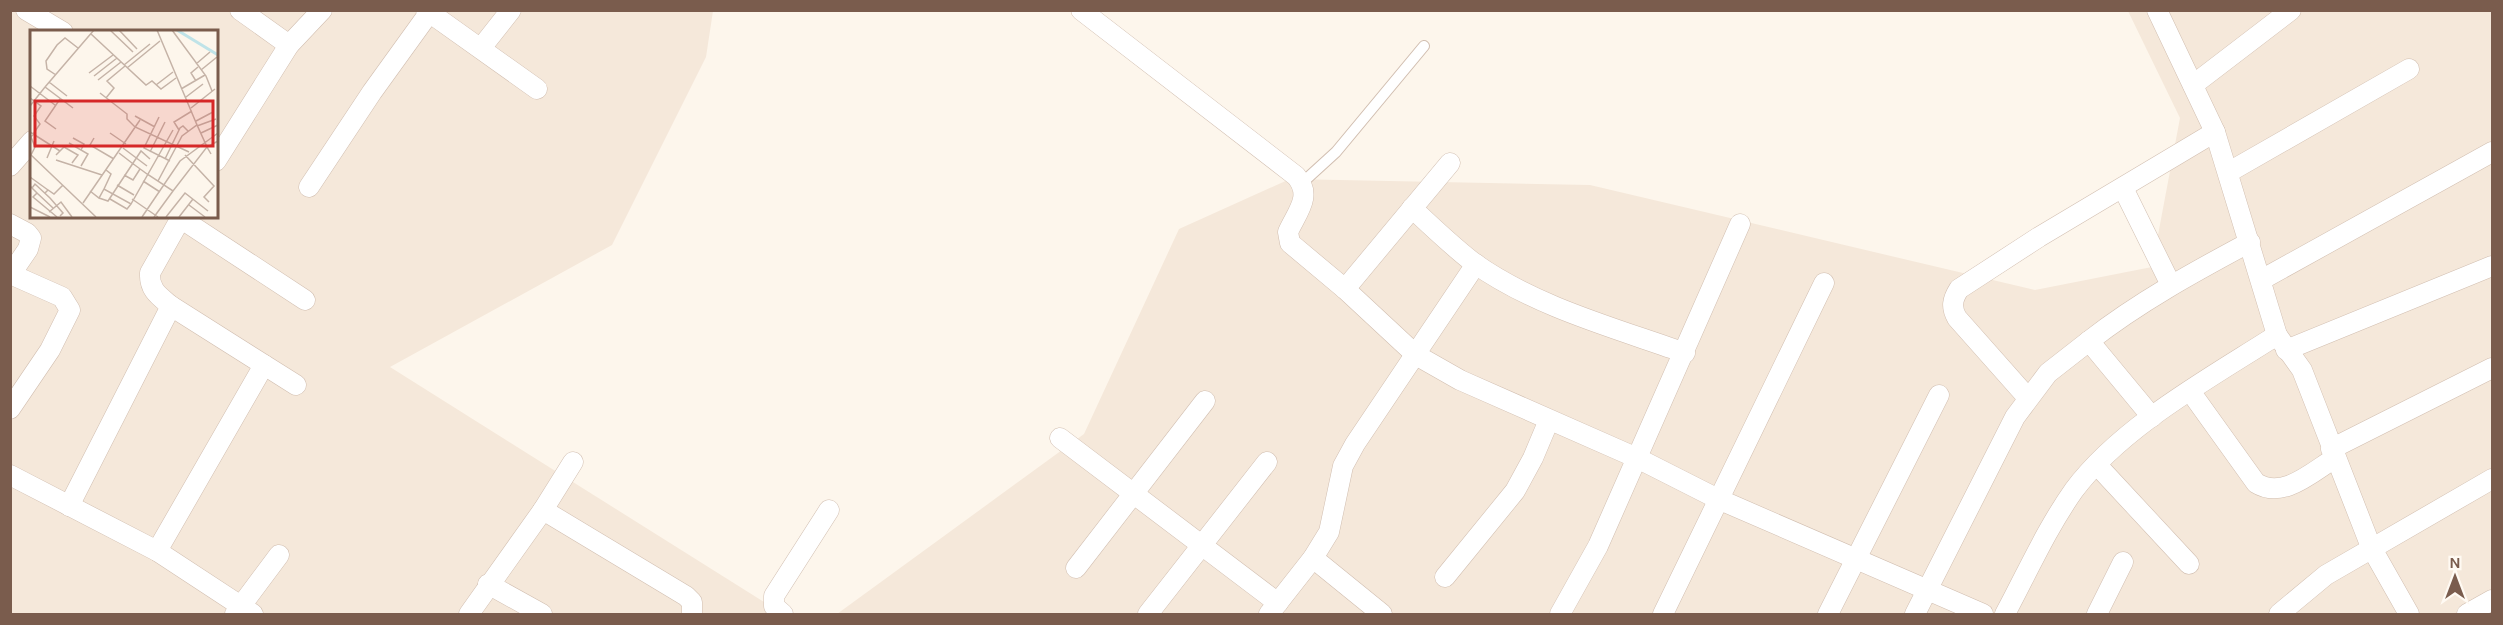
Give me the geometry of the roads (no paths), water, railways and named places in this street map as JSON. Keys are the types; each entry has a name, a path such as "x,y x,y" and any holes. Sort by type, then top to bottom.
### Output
{"street":[{"path":"26,10 60,30"},
{"path":"240,10 289,45"},
{"path":"218,158 289,45 322,10"},
{"path":"482,48 511,10"},
{"path":"1081,10 1302,183 1305,194 1288,232 1290,243 1345,289 1416,355 1460,380 1637,458 1718,500 1983,615"},
{"path":"2157,10 2215,132 2282,343 2302,370 2371,547 2409,615"},
{"path":"2193,85 2291,10"},
{"path":"309,187 428,12 537,89"},
{"path":"2229,172 2409,69"},
{"path":"2028,398 1957,318 1952,309 1954,297 1959,289 2215,132"},
{"path":"10,166 30,143"},
{"path":"2261,280 2493,152"},
{"path":"1345,289 1450,163"},
{"path":"2123,188 2170,285"},
{"path":"1412,208 1476,264 1523,290 1579,315 1685,353"},
{"path":"180,218 150,273 149,283 152,290 171,306 296,385"},
{"path":"182,218 305,300"},
{"path":"10,224 31,238 28,249 15,268 17,277 62,297 70,310 50,350 10,409"},
{"path":"1560,615 1598,546 1740,224"},
{"path":"1915,615 1926,589 2015,417 2048,373 2117,319 2170,285 2250,242"},
{"path":"1060,438 1202,545 1274,609 1313,558 1329,531 1343,466 1355,444 1476,264"},
{"path":"2005,615 2055,520 2074,490 2097,465 2152,417 2190,392 2282,343 2493,266"},
{"path":"1664,615 1824,283"},
{"path":"69,506 171,306"},
{"path":"2089,341 2152,417"},
{"path":"157,551 264,365"},
{"path":"2190,392 2256,483 2265,489 2275,490 2286,487 2333,453 2493,368"},
{"path":"1828,615 1939,395"},
{"path":"1076,568 1205,401"},
{"path":"1445,577 1515,491 1533,458 1549,420"},
{"path":"469,615 488,584 543,510 573,462"},
{"path":"1148,615 1268,462"},
{"path":"2097,465 2189,564"},
{"path":"10,475 157,551 243,612 279,555"},
{"path":"2279,615 2326,575 2371,547 2493,480"},
{"path":"543,510 686,596 692,602 692,615"},
{"path":"783,615 774,606 774,596 829,510"},
{"path":"1313,558 1382,615"},
{"path":"2097,615 2123,562"},
{"path":"488,584 542,615"},
{"path":"2467,615 2493,600"}],"lane":[{"path":"1302,183 1336,152 1424,46"}]}
